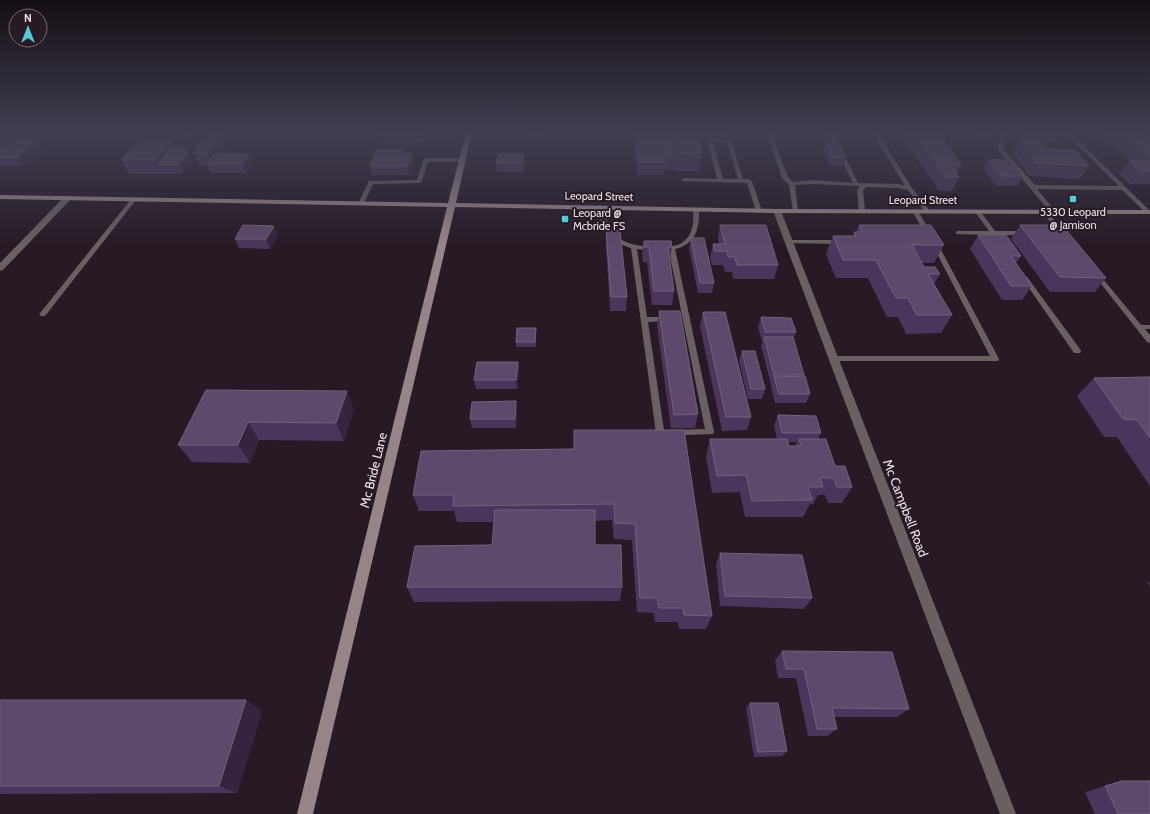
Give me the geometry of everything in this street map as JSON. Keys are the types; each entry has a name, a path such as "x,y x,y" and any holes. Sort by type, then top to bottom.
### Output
{"main road":[{"name":"Mc Bride Lane","path":"305,814 460,170"},
{"name":"Leopard Street","path":"0,197 759,211 1149,212"}],"street":[{"path":"0,268 68,198"},
{"name":"Mc Campbell Road","path":"777,211 1008,814"}],"lane":[{"path":"361,204 371,182 419,182 423,170"},
{"path":"717,170 720,180"},
{"path":"738,170 741,181"},
{"path":"782,170 785,178 792,184 795,211"},
{"path":"850,170 856,184"},
{"path":"898,170 927,212"},
{"path":"1018,170 1053,212"},
{"path":"1105,170 1149,212"},
{"path":"684,180 749,181 759,211"},
{"path":"792,184 813,182 899,186 910,189"},
{"path":"862,211 860,190 865,185"},
{"path":"1033,187 1123,188"},
{"path":"43,314 134,199"},
{"path":"600,207 602,221 606,231 621,242 634,247 660,250 672,248 686,242 694,235 697,224 696,210"},
{"path":"834,359 996,359 930,242 915,212"},
{"path":"978,212 1004,247"},
{"path":"1045,212 1069,241"},
{"path":"958,233 1033,233"},
{"path":"789,242 850,242"},
{"path":"634,247 660,433 710,432 680,319 672,248"},
{"path":"1092,270 1150,340"},
{"path":"1022,273 1077,351"},
{"path":"644,320 680,319"},
{"path":"1139,327 1150,327"}],"building":[{"path":"941,170 954,170 959,177 946,177"},
{"path":"996,170 1018,170 1023,176 1001,176"},
{"path":"1139,170 1150,170 1150,171"},
{"path":"243,225 274,226 266,239 235,239"},
{"path":"720,225 766,225 778,265 737,265 735,257 728,257 727,251 715,251 713,244 725,244"},
{"path":"859,225 931,225 944,245 912,245 924,267 935,267 940,274 928,274 952,315 917,315 908,298 896,298 876,260 843,260 833,236 856,236 854,232 862,232"},
{"path":"1020,225 1062,225 1106,278 1060,277"},
{"path":"606,230 620,230 627,297 611,297"},
{"path":"978,235 1006,235 1021,256 1011,256 1032,286 1011,286"},
{"path":"691,238 704,238 714,283 700,283"},
{"path":"644,241 671,241 672,247 668,247 674,291 654,291 649,247 644,247"},
{"path":"659,311 680,311 698,414 674,415"},
{"path":"703,312 725,312 751,417 726,417"},
{"path":"761,317 791,318 796,332 765,332"},
{"path":"517,328 536,328 535,342 516,342"},
{"path":"764,337 793,337 804,375 774,375"},
{"path":"742,351 755,351 765,389 751,389"},
{"path":"477,362 518,362 516,380 474,380"},
{"path":"805,376 810,394 779,394 774,377"},
{"path":"1150,377 1150,438 1137,420 1123,419 1094,378"},
{"path":"206,390 347,391 336,423 248,422 238,445 178,445"},
{"path":"516,401 515,419 470,419 472,402"},
{"path":"778,415 816,416 821,433 782,433"},
{"path":"574,430 684,430 712,616 684,615 683,608 659,608 657,598 640,598 635,524 615,523 614,504 453,506 454,495 413,495 421,451 574,449"},
{"path":"710,439 787,439 789,446 801,446 799,439 826,439 835,466 845,466 852,487 837,487 834,478 820,478 823,487 808,487 812,500 752,501 746,475 717,476"},
{"path":"495,510 595,510 595,545 621,545 622,587 407,587 415,546 492,545"},
{"path":"720,553 802,555 812,598 725,596"},
{"path":"782,651 892,652 909,709 832,708 837,729 817,729 804,669 786,669"},
{"path":"0,700 246,700 219,786 0,786"},
{"path":"750,703 778,703 787,751 758,752"},
{"path":"1122,781 1150,781 1150,814 1118,814 1105,786"}],"place":[{"name":"5330 Leopard @ Jamison","path":"1073,199"},
{"name":"Leopard @ Mcbride FS","path":"565,219"}]}
